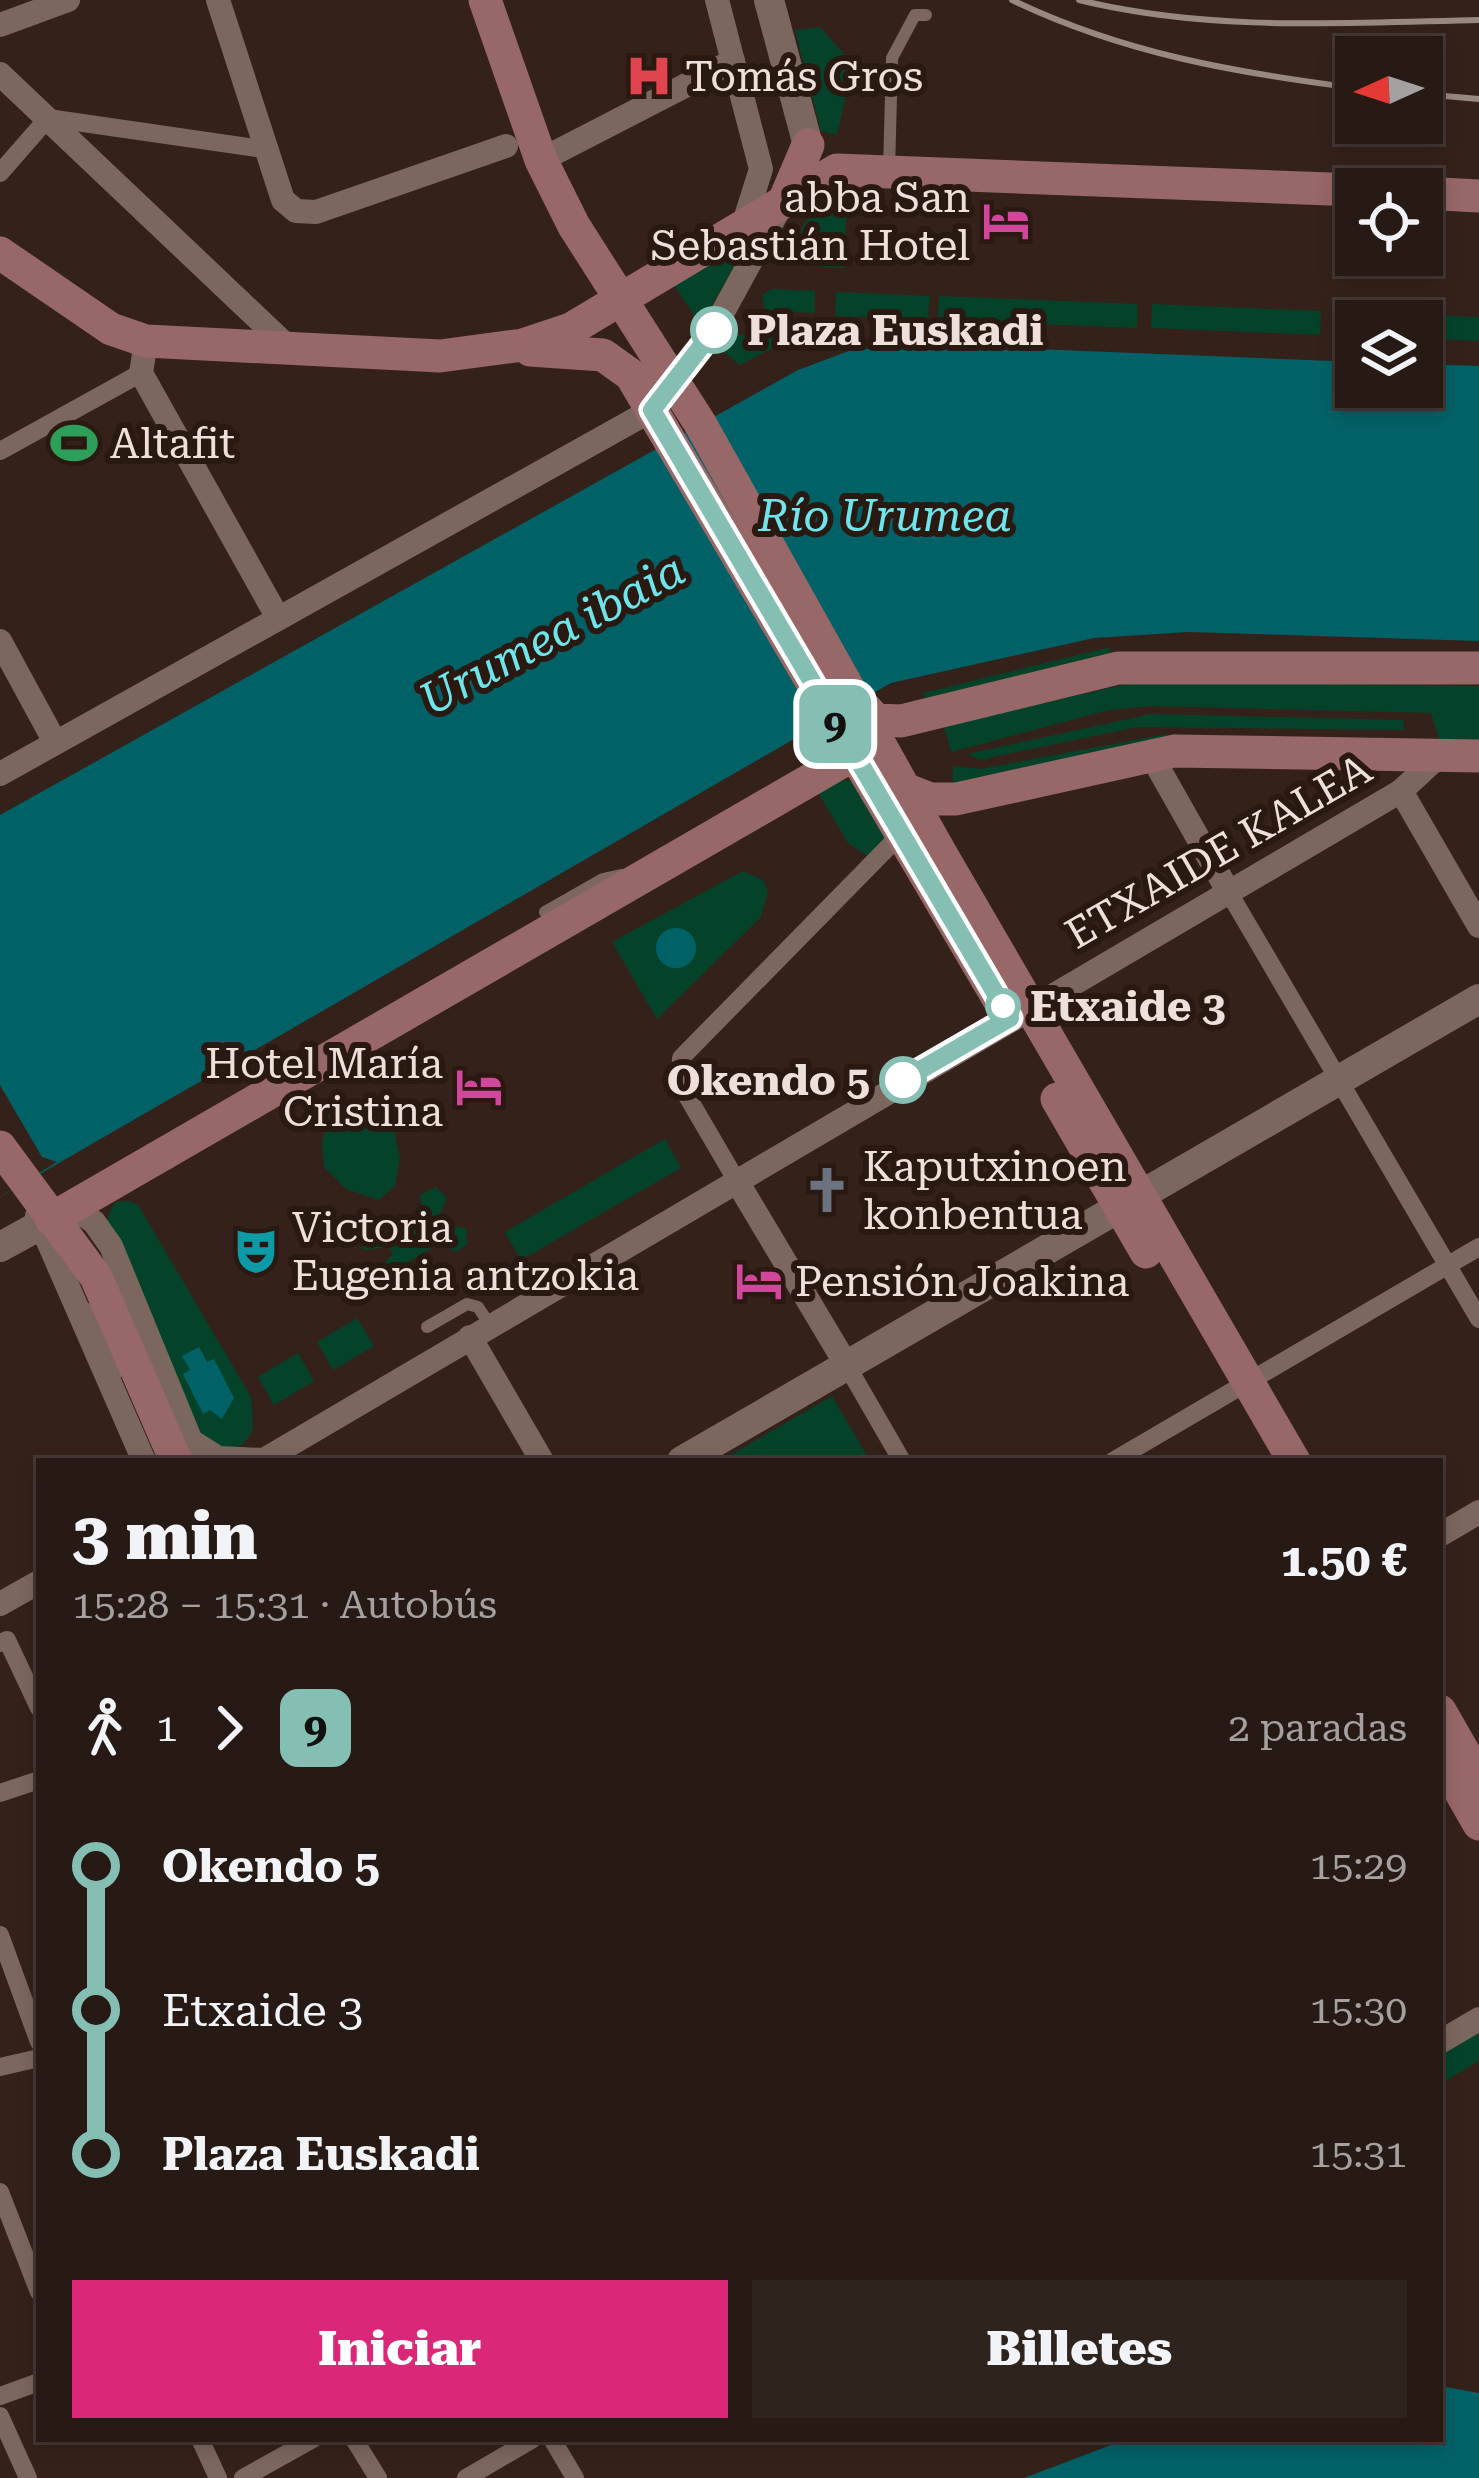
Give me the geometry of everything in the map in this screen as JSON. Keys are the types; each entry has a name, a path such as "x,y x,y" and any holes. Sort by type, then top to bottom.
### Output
{"main road":[{"path":"485,0 527,148 635,292 676,385 701,425 843,707 838,757"},
{"path":"808,146 819,163 837,170 1335,189"},
{"path":"784,200 808,146"},
{"path":"505,349 555,335 635,292 837,170"},
{"path":"1443,195 1479,196"},
{"path":"0,253 111,329 143,357 290,348 421,356 505,349 603,356 631,375 843,707 908,790 914,838"},
{"path":"843,707 892,722 1118,668 1479,668"},
{"path":"838,757 908,790 956,799 1174,751 1479,756"},
{"path":"66,1224 112,1186 652,872 838,757"},
{"path":"865,773 914,838 1020,1012 1238,1387 1292,1458"},
{"path":"0,1119 19,1173 49,1198 66,1224 187,1454"},
{"path":"1238,1387 1267,1458"},
{"path":"1455,1752 1479,1824"}],"street":[{"path":"0,25 68,0"},
{"path":"218,0 283,200 296,211 316,212 527,148 733,61"},
{"path":"717,0 761,169 742,226"},
{"path":"769,0 808,146"},
{"path":"0,74 290,348"},
{"path":"48,118 270,150"},
{"path":"0,172 48,118"},
{"path":"0,773 652,410 676,385 714,330 784,200"},
{"path":"0,451 143,357 278,618"},
{"path":"0,641 55,742"},
{"path":"1150,755 1479,1319"},
{"name":"ETXAIDE KALEA","path":"267,1458 1401,791 1440,755"},
{"path":"1401,791 1479,926"},
{"path":"900,1458 680,1084 681,1058 914,838"},
{"path":"687,1458 1479,999"},
{"path":"66,1224 143,1458"},
{"path":"0,1247 66,1224 110,1246 187,1454 218,1458"},
{"path":"1118,1458 1479,1247"},
{"path":"480,1331 541,1458"},
{"path":"1443,1533 1479,1512"},
{"path":"0,1604 36,1584"},
{"path":"0,1643 7,1640 36,1702"},
{"path":"0,1793 36,1781"},
{"path":"0,1935 36,2034"},
{"path":"1443,2040 1479,2019"},
{"path":"0,2067 36,2059"},
{"path":"0,2192 6,2224 36,2286"},
{"path":"0,2396 36,2382"},
{"path":"0,2416 28,2478"},
{"path":"201,2442 218,2478"},
{"path":"243,2478 308,2442"},
{"path":"356,2442 378,2478"},
{"path":"466,2478 528,2442"},
{"path":"554,2442 575,2478"}],"lane":[{"path":"889,170 892,58 915,16 926,15"},
{"path":"545,912 603,879 652,872"},
{"path":"66,1224 129,1400"},
{"path":"427,1327 467,1304 478,1307 480,1331"}],"green space":[{"path":"820,27 853,64 837,135 821,131 795,30"},
{"path":"848,192 843,268 821,267 797,250 803,224 837,193"},
{"path":"754,231 701,325 671,281"},
{"path":"772,289 815,291 815,313 765,310 762,295"},
{"path":"836,292 930,296 928,319 835,316"},
{"path":"939,296 1138,304 1137,328 938,320"},
{"path":"1152,304 1321,311 1320,335 1151,328"},
{"path":"1443,316 1479,317 1479,341 1443,339"},
{"path":"737,335 794,337 740,365 724,352 729,339"},
{"path":"1110,647 1110,653 925,699 923,693"},
{"path":"1136,682 1479,686 1479,748 1442,748 1431,713 1151,706 1109,710 951,752 944,725"},
{"path":"1151,714 1403,720 1404,730 1137,727 979,760 968,754"},
{"path":"1167,734 1169,741 953,785 953,766 980,769"},
{"path":"836,778 859,783 888,835 868,856 848,843 816,789"},
{"path":"743,871 763,880 768,891 761,917 657,1019 612,942"},
{"path":"348,1102 372,1111 394,1130 400,1158 395,1185 379,1200 346,1189 324,1167 322,1141 331,1108"},
{"path":"665,1139 681,1168 521,1260 505,1232"},
{"path":"436,1187 447,1198 440,1214 447,1226 466,1228 467,1245 455,1252 442,1242 403,1265 403,1284 390,1290 383,1287 379,1269 393,1254 389,1247 363,1250 356,1232 367,1223 384,1233 423,1211 420,1195"},
{"path":"115,1202 138,1205 251,1397 253,1429 239,1446 205,1443 106,1221"},
{"path":"357,1318 374,1346 333,1370 317,1342"},
{"path":"298,1353 314,1381 274,1405 258,1377"},
{"path":"832,1396 868,1458 725,1458"},
{"path":"1479,2031 1479,2061 1443,2082 1443,2051"}],"water":[{"name":"Río Urumea","path":"912,344 1335,361 1335,408 1443,408 1443,365 1479,366 1479,641 1188,632 1094,638 891,683 0,1197 0,815 798,370 849,351"},
{"path":"676,928 690,934 696,948 690,962 676,968 662,962 656,948 662,934"},
{"path":"199,1347 207,1362 214,1359 234,1398 222,1419 210,1410 203,1414 183,1374 190,1370 182,1356"},
{"path":"1443,2387 1479,2393 1479,2478 1024,2478 1119,2442 1443,2442"}],"pier":[{"path":"0,1085 42,1157 57,1162 0,1197"}],"railway":[{"path":"1012,0 1138,47 1335,85"},
{"path":"1079,0 1228,21 1479,20"},
{"path":"1443,96 1479,99"}],"bus line":[{"name":"9","path":"714,330 676,385 652,410 1010,1018 903,1080"}],"place":[{"name":"Tomás Gros","path":"649,76"},
{"name":"abba San Sebastián Hotel","path":"1006,221"},
{"name":"Plaza Euskadi","path":"714,330"},
{"name":"Altafit","path":"74,443"},
{"name":"Etxaide 3","path":"1003,1006"},
{"name":"Okendo 5","path":"903,1080"},
{"name":"Hotel María Cristina","path":"479,1087"},
{"name":"Kaputxinoen konbentua","path":"827,1190"},
{"name":"Victoria Eugenia antzokia","path":"256,1251"},
{"name":"Pensión Joakina","path":"759,1281"}],"water label":[{"name":"Urumea ibaia","path":"552,634"}]}
